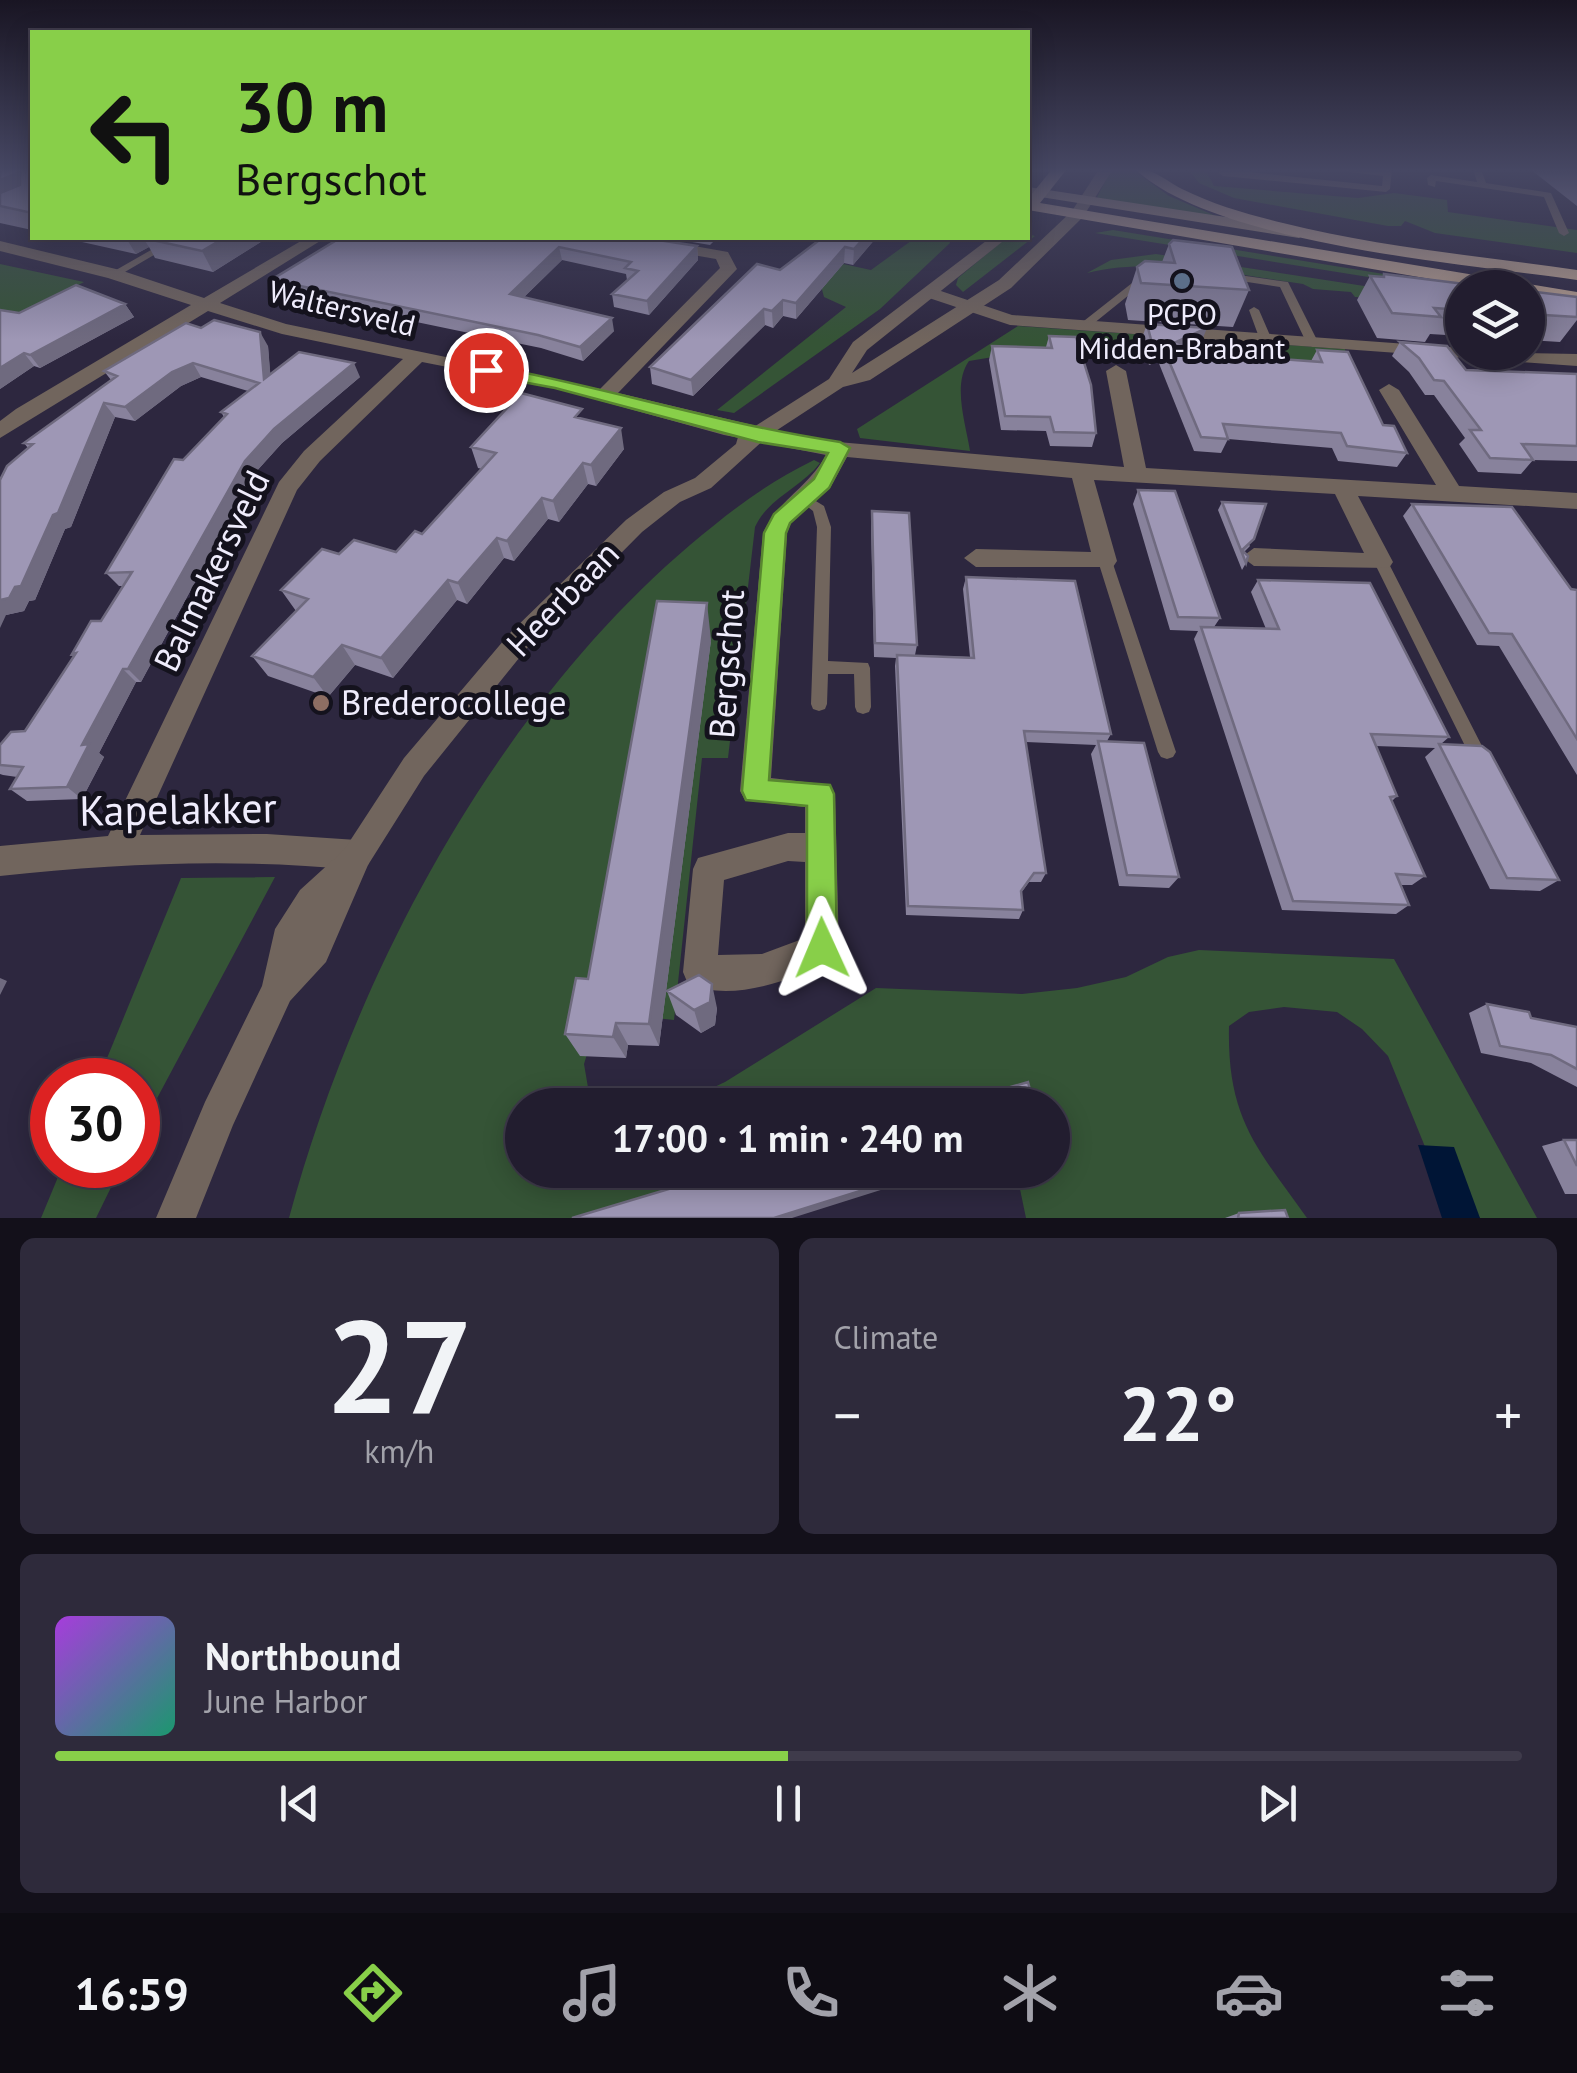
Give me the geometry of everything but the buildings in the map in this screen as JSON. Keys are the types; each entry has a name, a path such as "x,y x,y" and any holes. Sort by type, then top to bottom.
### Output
{"main road":[{"path":"1179,226 1445,275"},
{"path":"1239,226 1577,275"},
{"path":"1283,226 1319,235"},
{"path":"1545,292 1577,298"}],"street":[{"name":"Heerbaan","path":"176,1218 218,1115 278,989 314,950 357,855 414,766 520,640 571,585 672,497 703,483 758,436 836,383 863,376 972,308 1053,243 1067,226"},
{"path":"0,431 23,412 314,240"},
{"path":"604,397 729,269 722,255 636,240"},
{"name":"Heerbaan","path":"836,383 860,346 932,294 997,240"},
{"name":"Waltersveld","path":"0,246 114,274 282,328 416,358 556,383 758,436"},
{"path":"932,294 1010,320 1577,360"},
{"name":"Balmakersveld","path":"118,848 287,488 312,456 416,358"},
{"path":"1116,371 1136,475"},
{"path":"1389,390 1452,494"},
{"path":"758,436 1080,472 1577,501"},
{"name":"Bergschot","path":"821,848 788,847 709,869 700,972 762,972 822,948 821,848 820,794 755,791 775,533 781,519 822,484 840,448"},
{"path":"976,558 1105,561 1080,472"},
{"path":"1254,557 1380,562 1342,487"},
{"name":"Kapelakker","path":"0,861 118,848 225,845 357,855"}],"lane":[{"path":"1561,226 1564,234"},
{"path":"114,274 174,240"},
{"path":"1084,326 1156,270"},
{"path":"1212,275 1284,284 1313,344"},
{"path":"1254,310 1266,340"},
{"path":"806,500 818,509 824,527 819,704"},
{"path":"1105,561 1167,752"},
{"path":"1380,562 1478,755"},
{"path":"820,667 862,668 862,707"}],"green space":[{"path":"1417,226 1547,226 1577,230 1577,253 1435,233"},
{"path":"1113,230 1445,284 1445,289 1095,233"},
{"path":"912,240 949,240 880,309 734,413 717,410 846,307 824,297 821,286 843,264 871,270"},
{"path":"1004,240 1030,240 963,292 956,285 958,278"},
{"path":"1156,254 1445,300 1355,297 1351,292 1195,268 1140,266 1087,273 1111,260"},
{"path":"0,264 84,282 7,322 0,321"},
{"path":"1018,326 1345,349 1349,371 1011,354 969,361 964,371 962,405 970,451 860,438 857,429"},
{"path":"814,460 820,463 768,508 755,527 728,758 702,758 674,1020 600,1012 584,1064 588,1088 505,1088 505,1188 673,1188 576,1218 289,1218 317,1126 352,1033 393,942 441,852 495,767 554,686 619,612 720,520"},
{"path":"275,877 160,1093 160,1058 107,1058 181,878"},
{"path":"1199,950 1394,959 1537,1218 1480,1218 1430,1159 1388,1056 1362,1029 1337,1012 1284,1007 1249,1012 1229,1026 1233,1085 1239,1108 1259,1150 1307,1218 1026,1218 1020,1188 1070,1188 1070,1088 712,1088 876,988 1022,994 1126,977 1168,957"},
{"path":"53,1188 111,1188 96,1218 41,1218"}],"water":[{"path":"1418,1145 1454,1147 1480,1218 1442,1218"}],"place":[{"name":"PCPO Midden-Brabant","path":"1182,281"},
{"name":"Brederocollege","path":"321,703"}],"route":[{"path":"486,370 556,383 758,436 840,448 822,484 781,519 775,533 755,791 820,794 822,948"}]}
